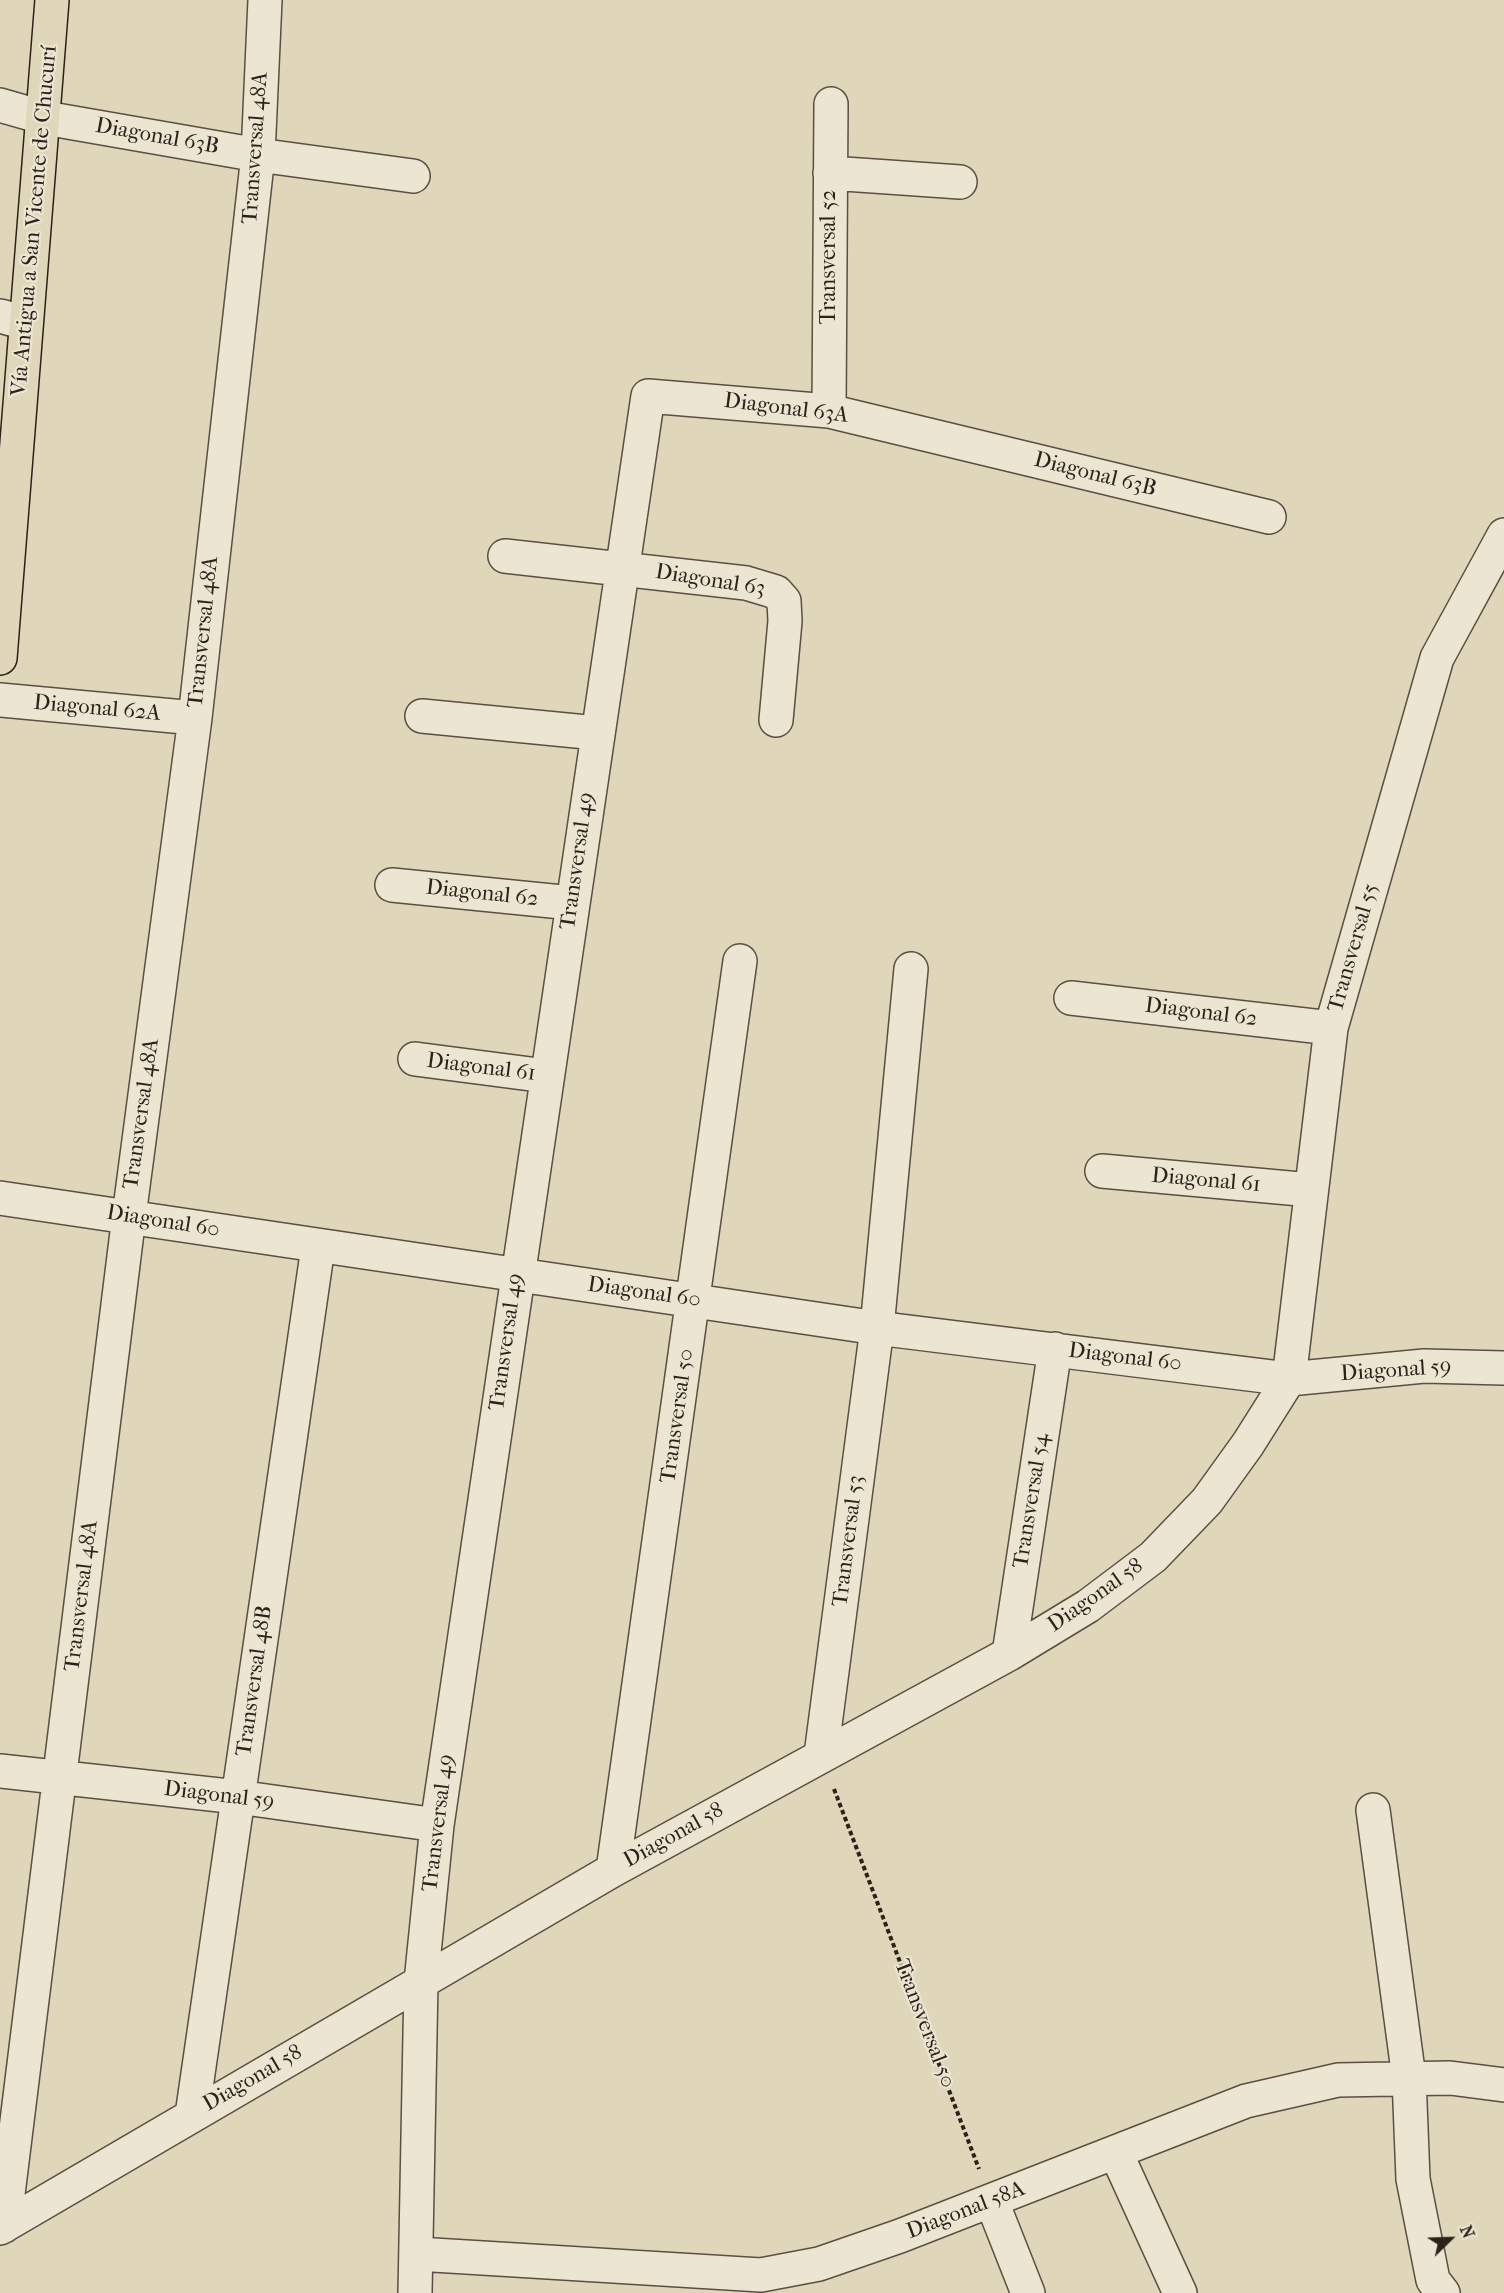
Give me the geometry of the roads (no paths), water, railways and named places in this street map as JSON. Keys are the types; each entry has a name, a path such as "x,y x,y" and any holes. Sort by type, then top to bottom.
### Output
{"main road":[{"name":"Vía Antigua a San Vicente de Chucurí","path":"0,658 13,319 45,118 52,0"}],"street":[{"name":"Transversal 48A","path":"2,2227 129,1216 195,718 258,155 266,0"},
{"name":"Transversal 52","path":"829,411 831,104"},
{"name":"Diagonal 63B","path":"0,105 45,118 258,155 413,176"},
{"path":"830,173 960,182"},
{"name":"Diagonal 63A","path":"648,396 829,411 922,433"},
{"name":"Transversal 49","path":"415,2293 421,1982 437,1825 648,396"},
{"name":"Diagonal 63B","path":"922,433 1269,517"},
{"name":"Transversal 55","path":"1289,1379 1331,1028 1437,658 1502,537"},
{"path":"505,556 622,568"},
{"name":"Diagonal 63","path":"622,568 746,583 776,592 784,601 785,621 776,720"},
{"name":"Diagonal 62A","path":"0,700 195,718"},
{"path":"422,716 597,733"},
{"name":"Diagonal 62","path":"392,885 572,903"},
{"name":"Transversal 50","path":"613,1870 741,961"},
{"path":"877,1328 911,969"},
{"name":"Diagonal 62","path":"1071,998 1331,1028"},
{"name":"Diagonal 61","path":"415,1059 546,1076"},
{"name":"Diagonal 61","path":"1102,1171 1311,1190"},
{"name":"Diagonal 60","path":"0,1198 517,1276 694,1299 877,1328 1289,1379"},
{"name":"Transversal 48B","path":"192,2115 318,1247"},
{"name":"Transversal 53","path":"821,1755 877,1328"},
{"name":"Transversal 54","path":"1009,1654 1055,1349"},
{"name":"Diagonal 59","path":"1289,1379 1424,1366 1504,1368"},
{"name":"Diagonal 58","path":"2,2227 613,1870 1009,1654 1088,1606 1153,1557 1207,1501 1248,1444 1289,1379"},
{"name":"Diagonal 59","path":"0,1771 238,1797 437,1825"},
{"path":"1373,1810 1409,2078 1413,2179 1433,2280 1443,2293"},
{"name":"Diagonal 58A","path":"417,2254 761,2275 819,2264 992,2202 1246,2101 1338,2080 1450,2078 1504,2085"},
{"path":"1116,2153 1180,2293"},
{"path":"992,2202 1028,2293"}]}
